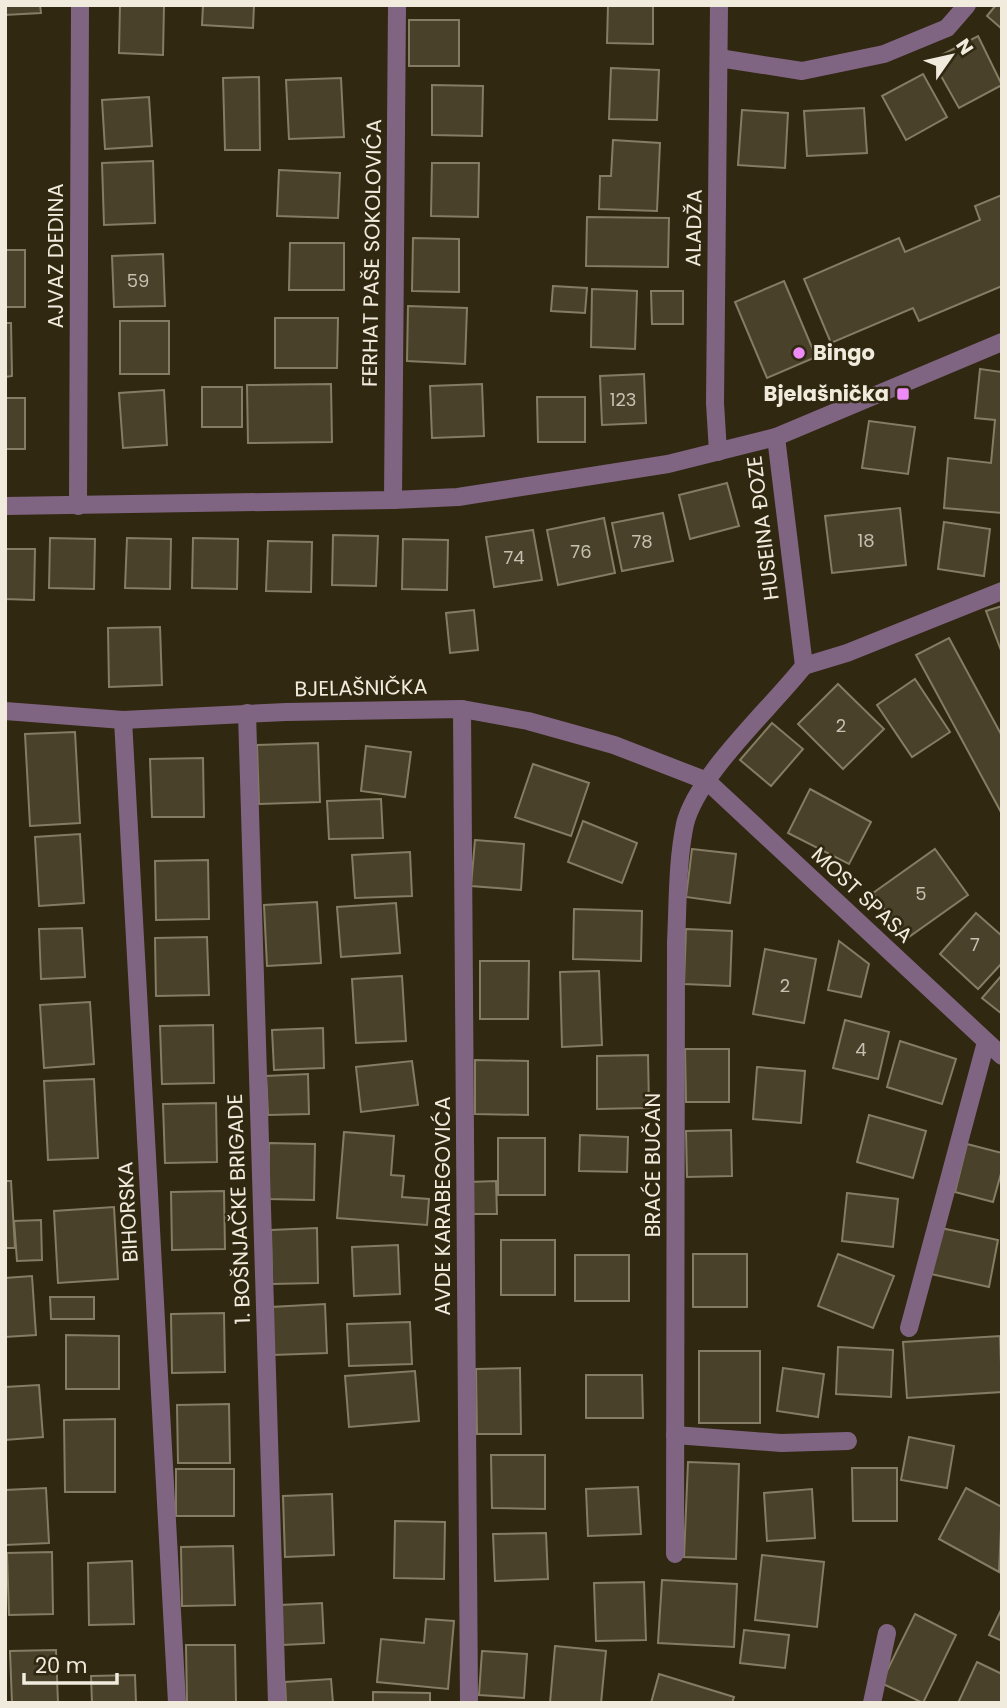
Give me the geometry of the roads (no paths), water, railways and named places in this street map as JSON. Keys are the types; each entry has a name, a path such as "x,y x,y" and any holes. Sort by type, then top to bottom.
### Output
{"street":[{"name":"AJVAZ DEDINA","path":"78,506 80,5"},
{"name":"FERHAT PAŠE SOKOLOVIĆA","path":"393,500 397,5"},
{"name":"ALADŽA","path":"719,5 715,403 719,452"},
{"path":"719,58 802,71 884,54 947,28 967,5"},
{"name":"HUSEINA ĐOZE","path":"804,666 776,438 1002,342"},
{"path":"5,506 393,500 457,496 668,464 776,438"},
{"path":"707,781 804,666 847,653 1002,591"},
{"name":"BJELAŠNIČKA","path":"5,711 123,720 247,713 462,709 528,721 614,746 707,781"},
{"name":"AVDE KARABEGOVIĆA","path":"462,709 469,1703"},
{"name":"1. BOŠNJAČKE BRIGADE","path":"247,713 277,1703"},
{"name":"BIHORSKA","path":"123,720 177,1703"},
{"name":"MOST SPASA","path":"707,781 1002,1056"},
{"name":"BRAĆE BUČAN","path":"675,1554 677,915 685,824 707,781"},
{"path":"909,1328 986,1042"},
{"path":"675,1435 780,1443 848,1441"},
{"path":"872,1703 887,1633"}],"place":[{"name":"Bingo","path":"799,353"},
{"name":"Bjelašnička","path":"903,394"}]}
